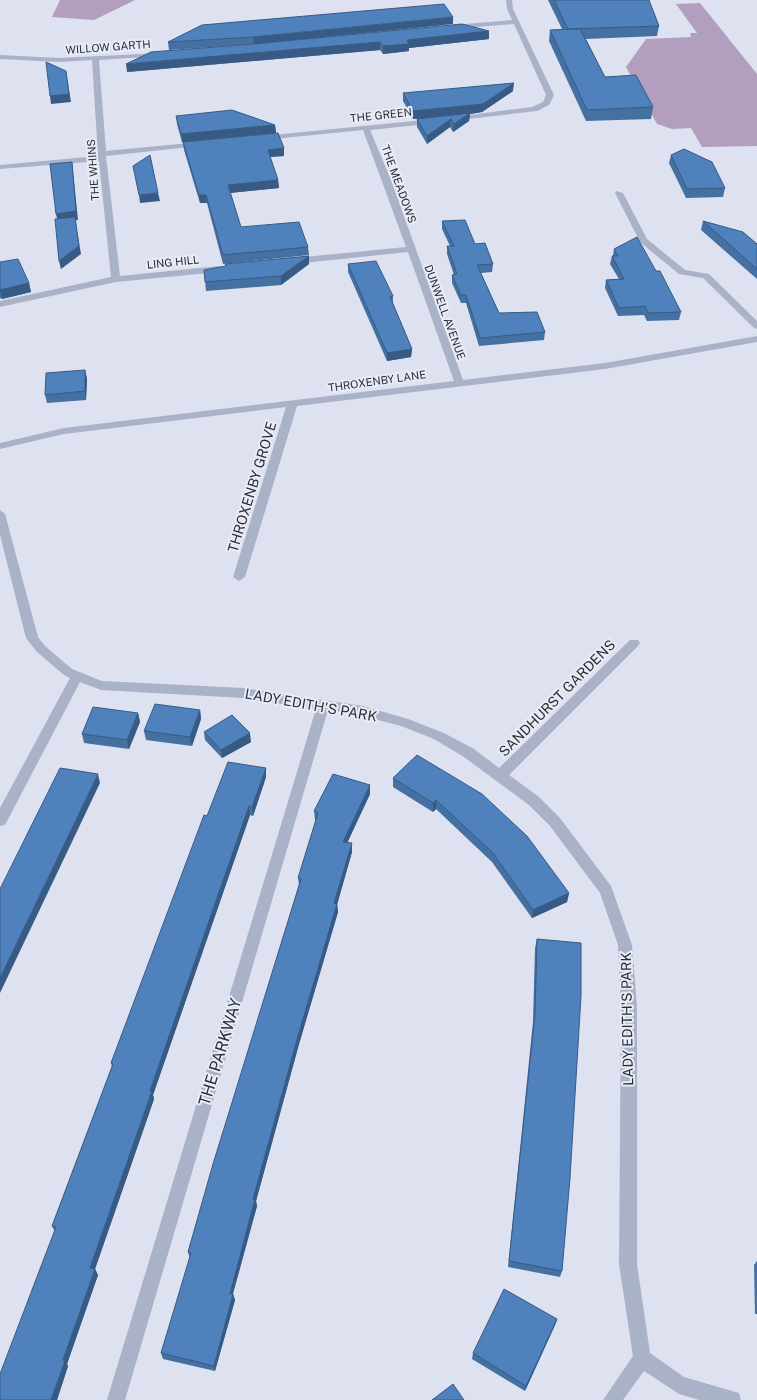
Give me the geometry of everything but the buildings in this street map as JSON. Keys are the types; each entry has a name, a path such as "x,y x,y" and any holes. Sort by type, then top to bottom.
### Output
{"street":[{"name":"THE GREEN","path":"253,139 505,114 534,109 546,102 550,95 510,9 509,0"},
{"path":"442,28 516,22"},
{"name":"WILLOW GARTH","path":"0,57 95,59 170,53"},
{"name":"THE WHINS","path":"95,59 104,156 104,179 116,279"},
{"name":"THE MEADOWS","path":"366,128 387,180 410,249"},
{"path":"0,167 212,143"},
{"path":"619,193 643,240 682,272 706,276 757,326"},
{"path":"285,262 410,249"},
{"name":"DUNWELL AVENUE","path":"410,249 459,383"},
{"name":"LING HILL","path":"0,304 116,279 227,268"},
{"name":"THROXENBY LANE","path":"0,446 64,431 605,366 757,339"},
{"name":"THROXENBY GROVE","path":"239,577 292,405"},
{"name":"LADY EDITH'S PARK","path":"0,514 32,638 41,649 68,672 101,684 243,693 363,711 404,722 439,736 469,753 501,776 534,801 556,822 578,850 606,890 625,944 629,1006 628,1264 642,1358"},
{"name":"SANDHURST GARDENS","path":"501,776 634,643"},
{"path":"0,820 77,676"},
{"name":"THE PARKWAY","path":"116,1400 323,705"},
{"path":"612,1400 642,1358 679,1385 732,1400"}],"shaded area":[{"path":"60,0 135,0 94,20 52,17"},
{"path":"700,3 757,74 757,146 702,147 691,128 672,129 657,124 626,67 646,39 691,37 690,33 697,33 676,4"}]}
